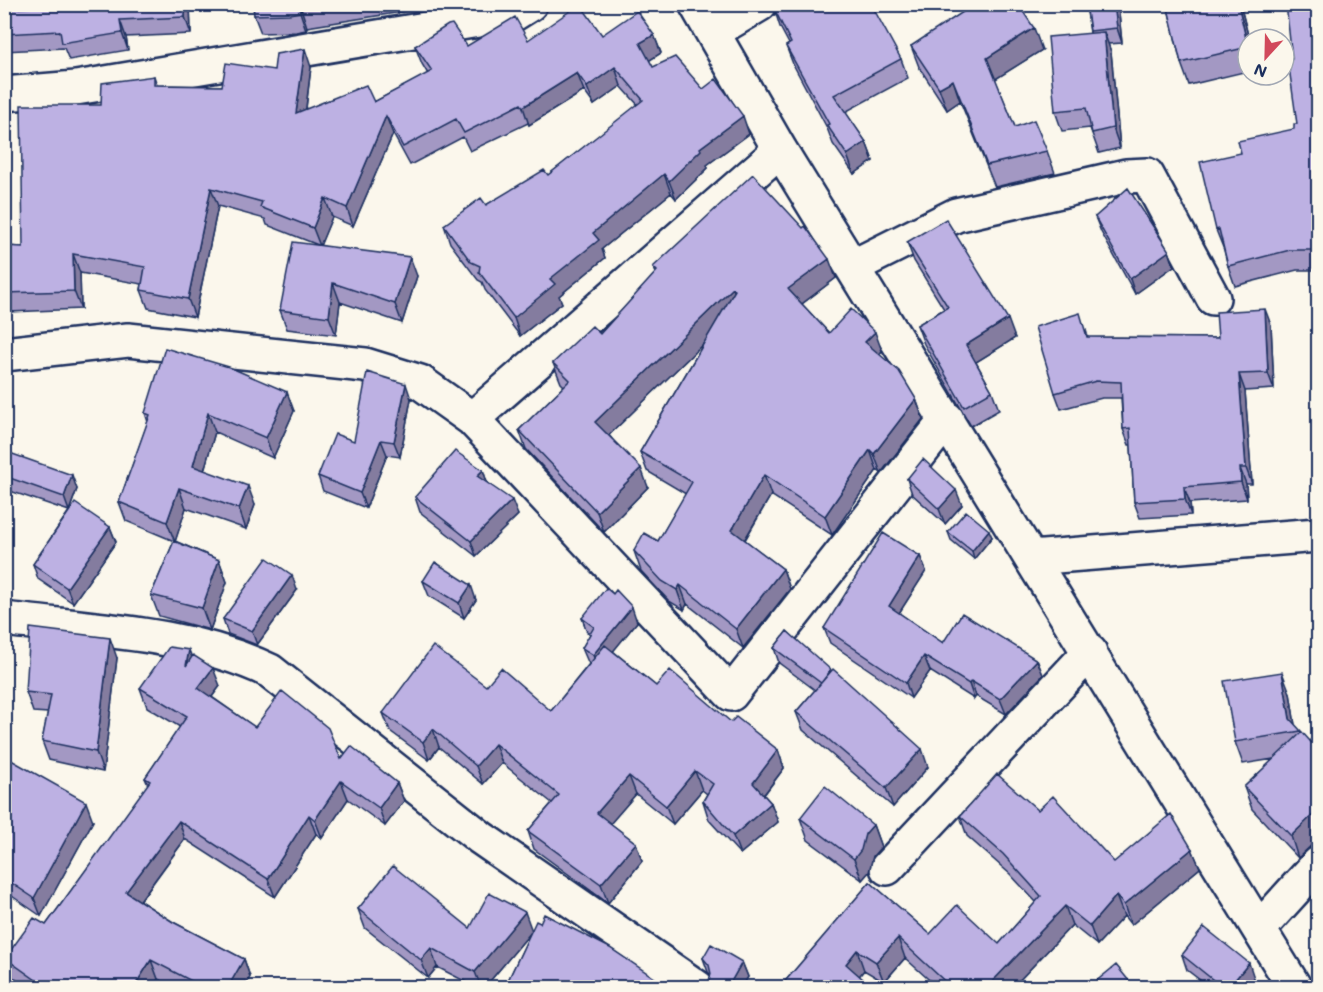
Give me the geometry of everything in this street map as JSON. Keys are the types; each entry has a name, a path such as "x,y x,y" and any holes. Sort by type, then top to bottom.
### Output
{"street":[{"path":"4,94 76,88 514,14 530,4"},
{"path":"696,4 780,150 1295,987"},
{"path":"713,32 760,4"},
{"path":"472,419 780,150"},
{"path":"852,267 956,215 1126,176 1147,175 1213,298"},
{"path":"4,354 128,340 364,366 420,382 472,419 731,694 947,419"},
{"path":"1031,558 1318,535"},
{"path":"4,619 190,643 235,654 270,671 499,851 698,987"},
{"path":"887,868 1090,652"},
{"path":"1259,929 1318,864"}],"building":[{"path":"35,4 185,4 185,17 120,20 122,33 62,43 60,31 4,34 4,9 35,7"},
{"path":"253,4 326,4 301,8 300,12 289,14 254,15"},
{"path":"580,4 602,35 637,11 654,35 640,43 653,67 675,57 703,89 716,79 743,116 700,148 701,150 669,181 664,174 593,233 599,240 550,279 555,284 514,318 479,272 480,266 471,262 444,225 481,198 486,205 544,170 548,175 643,100 615,67 587,87 577,73 523,107 521,104 464,133 456,119 403,147 386,116 347,208 325,198 313,228 260,207 262,202 211,188 188,299 141,290 145,267 73,254 74,291 4,293 4,246 23,247 21,105 101,105 102,83 154,76 154,85 222,86 226,63 274,70 276,54 305,49 296,113 366,85 374,102 432,71 415,46 448,25 452,24 467,46 515,17 528,40"},
{"path":"781,4 853,4 855,8 862,4 871,4 901,59 834,95 866,142 847,155 827,125 829,124 786,46 791,43 774,8"},
{"path":"975,4 1018,4 1034,28 987,58 1015,127 1034,120 1047,151 987,165 953,80 939,88 911,46"},
{"path":"1086,4 1114,4 1117,28 1090,31"},
{"path":"1167,4 1238,4 1243,27 1236,27 1236,50 1181,63"},
{"path":"1286,4 1318,4 1318,250 1290,250 1228,266 1219,229 1216,230 1200,162 1241,153 1238,141 1294,129 1294,124 1297,124 1292,87 1296,87 1296,27 1289,27"},
{"path":"1104,32 1113,128 1092,133 1086,108 1055,111 1048,37"},
{"path":"753,174 803,228 805,226 829,259 788,289 829,333 851,309 875,332 865,342 899,371 916,399 874,454 870,450 825,516 764,475 732,530 783,569 736,629 680,585 677,590 662,581 634,551 644,533 658,541 692,482 640,452 735,290 733,288 595,422 641,468 597,512 519,430 570,380 553,363 592,326 600,334 657,271 653,267"},
{"path":"1128,188 1169,251 1130,279 1095,217"},
{"path":"946,219 1008,319 966,345 992,391 964,407 917,325 948,307 907,242"},
{"path":"293,242 410,257 395,304 333,283 329,317 280,310"},
{"path":"1265,309 1268,373 1239,374 1246,468 1240,468 1241,482 1184,487 1185,499 1134,502 1130,428 1123,429 1121,382 1096,381 1055,393 1035,327 1080,313 1087,337 1218,338 1216,312"},
{"path":"165,348 229,367 287,392 266,438 208,413 193,466 248,486 239,509 179,488 167,522 119,502 150,415 145,413"},
{"path":"367,372 406,384 394,442 381,440 360,493 318,476 335,434 354,441"},
{"path":"4,451 72,475 64,497 4,476"},
{"path":"455,451 483,470 477,476 512,500 471,541 415,497"},
{"path":"923,459 956,490 939,509 907,479"},
{"path":"75,503 110,527 67,588 33,564"},
{"path":"966,511 989,530 972,551 948,532"},
{"path":"883,533 920,556 889,606 943,643 962,613 1037,660 1000,699 971,681 969,684 924,656 906,683 824,628"},
{"path":"174,541 219,560 202,608 151,595"},
{"path":"267,558 292,575 252,631 223,619"},
{"path":"435,562 471,585 459,603 423,581"},
{"path":"606,588 613,594 616,590 632,607 593,655 582,648 594,627 582,618"},
{"path":"30,628 110,638 96,752 42,741 51,695 26,692"},
{"path":"787,631 831,670 821,683 774,648"},
{"path":"605,645 656,686 670,670 731,722 736,717 778,750 753,783 771,803 733,836 703,801 713,784 695,771 666,806 629,776 597,813 636,843 601,884 528,831 559,795 495,744 476,766 433,729 423,742 383,713 433,646 486,686 501,668 551,711"},
{"path":"169,647 189,650 186,666 193,655 213,668 198,688 255,727 282,691 328,728 341,759 351,746 397,783 379,808 341,781 315,820 309,815 268,879 179,821 126,892 173,922 244,959 228,987 203,987 151,960 134,987 46,987 5,958 34,918 46,925 150,781 145,778 187,716 140,688"},
{"path":"833,669 922,749 886,788 796,712"},
{"path":"1282,672 1290,719 1301,731 1235,742 1224,681"},
{"path":"1302,732 1318,750 1318,810 1291,836 1244,787"},
{"path":"4,756 86,802 34,898 4,878"},
{"path":"997,774 1038,810 1053,796 1114,862 1171,814 1192,849 1124,905 1116,896 1090,926 1065,906 987,987 951,987 898,938 876,962 857,950 846,964 872,987 781,986 870,882 930,934 957,905 999,944 1041,896 1003,854 960,816"},
{"path":"825,786 873,825 865,834 861,850 854,859 800,818"},
{"path":"393,866 470,928 489,893 525,912 475,972 431,948 421,960 358,909"},
{"path":"544,914 610,948 668,987 505,987 536,921 540,923"},
{"path":"1204,927 1249,963 1229,987 1222,987 1182,955"},
{"path":"711,944 742,962 728,987 704,987 708,984 711,974 709,965 703,958"},
{"path":"1116,965 1134,987 1089,987"},
{"path":"1239,979 1250,987 1231,987"}]}
